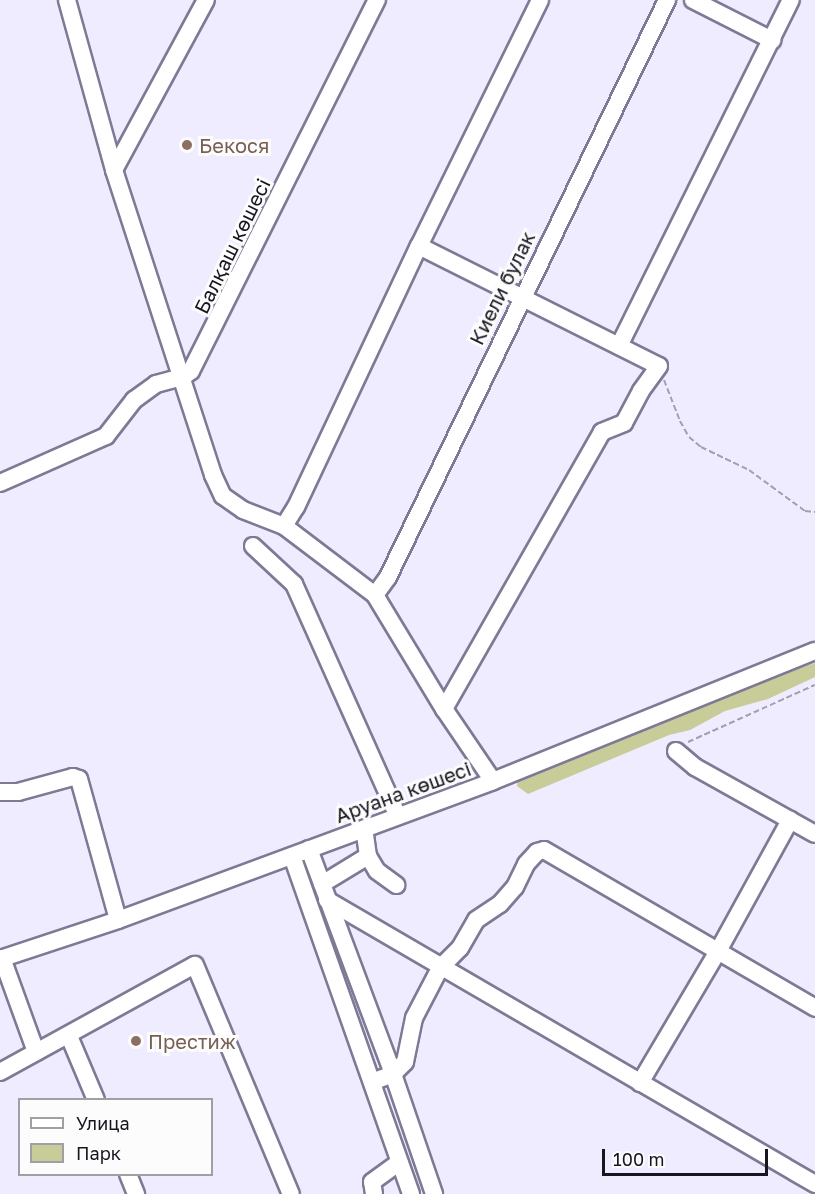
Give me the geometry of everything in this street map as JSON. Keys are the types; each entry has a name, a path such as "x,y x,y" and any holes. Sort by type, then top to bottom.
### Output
{"street":[{"path":"114,170 206,0"},
{"name":"Балқаш көшесі","path":"183,377 198,361 376,0"},
{"path":"284,526 296,507 418,246 540,0"},
{"name":"Киели булак","path":"375,595 388,577 521,297 667,0"},
{"path":"693,0 772,40"},
{"path":"619,346 791,0"},
{"path":"68,1 114,170 213,475 223,496 243,510 284,526 375,595 444,709 493,781"},
{"path":"418,246 659,366 640,391 624,423 602,432 444,709"},
{"path":"0,483 105,436 134,400 156,384 183,377"},
{"path":"253,546 294,584 398,816"},
{"name":"Аруана көшесі","path":"1,959 118,920 493,781 815,651"},
{"path":"676,751 695,767 815,834"},
{"path":"0,792 18,792 73,777 79,779 118,920"},
{"path":"640,1083 717,952 790,820"},
{"path":"364,828 368,856 377,871 396,885"},
{"path":"309,849 393,1074 434,1194"},
{"path":"372,1082 393,1074 405,1062 414,1018 440,968 460,948 476,920 500,904 515,887 526,864 537,852 544,850 815,1008"},
{"path":"292,856 411,1194"},
{"path":"322,884 368,856"},
{"path":"327,900 440,968 815,1184"},
{"path":"1,959 36,1052"},
{"path":"0,1072 195,966 291,1194"},
{"path":"69,1036 95,1098"},
{"path":"374,1194 372,1182 400,1162"},
{"path":"129,1176 136,1194"}],"path":[{"path":"659,366 680,421 689,437 701,447 749,470 804,511 815,512"},
{"path":"676,751 694,737 815,685"}],"green space":[{"path":"815,663 815,677 768,699 725,711 690,730 669,735 528,794 517,786 518,775 698,705 705,705 712,698"}],"place":[{"name":"Бекося","path":"187,145"},
{"name":"Престиж","path":"136,1041"}]}
